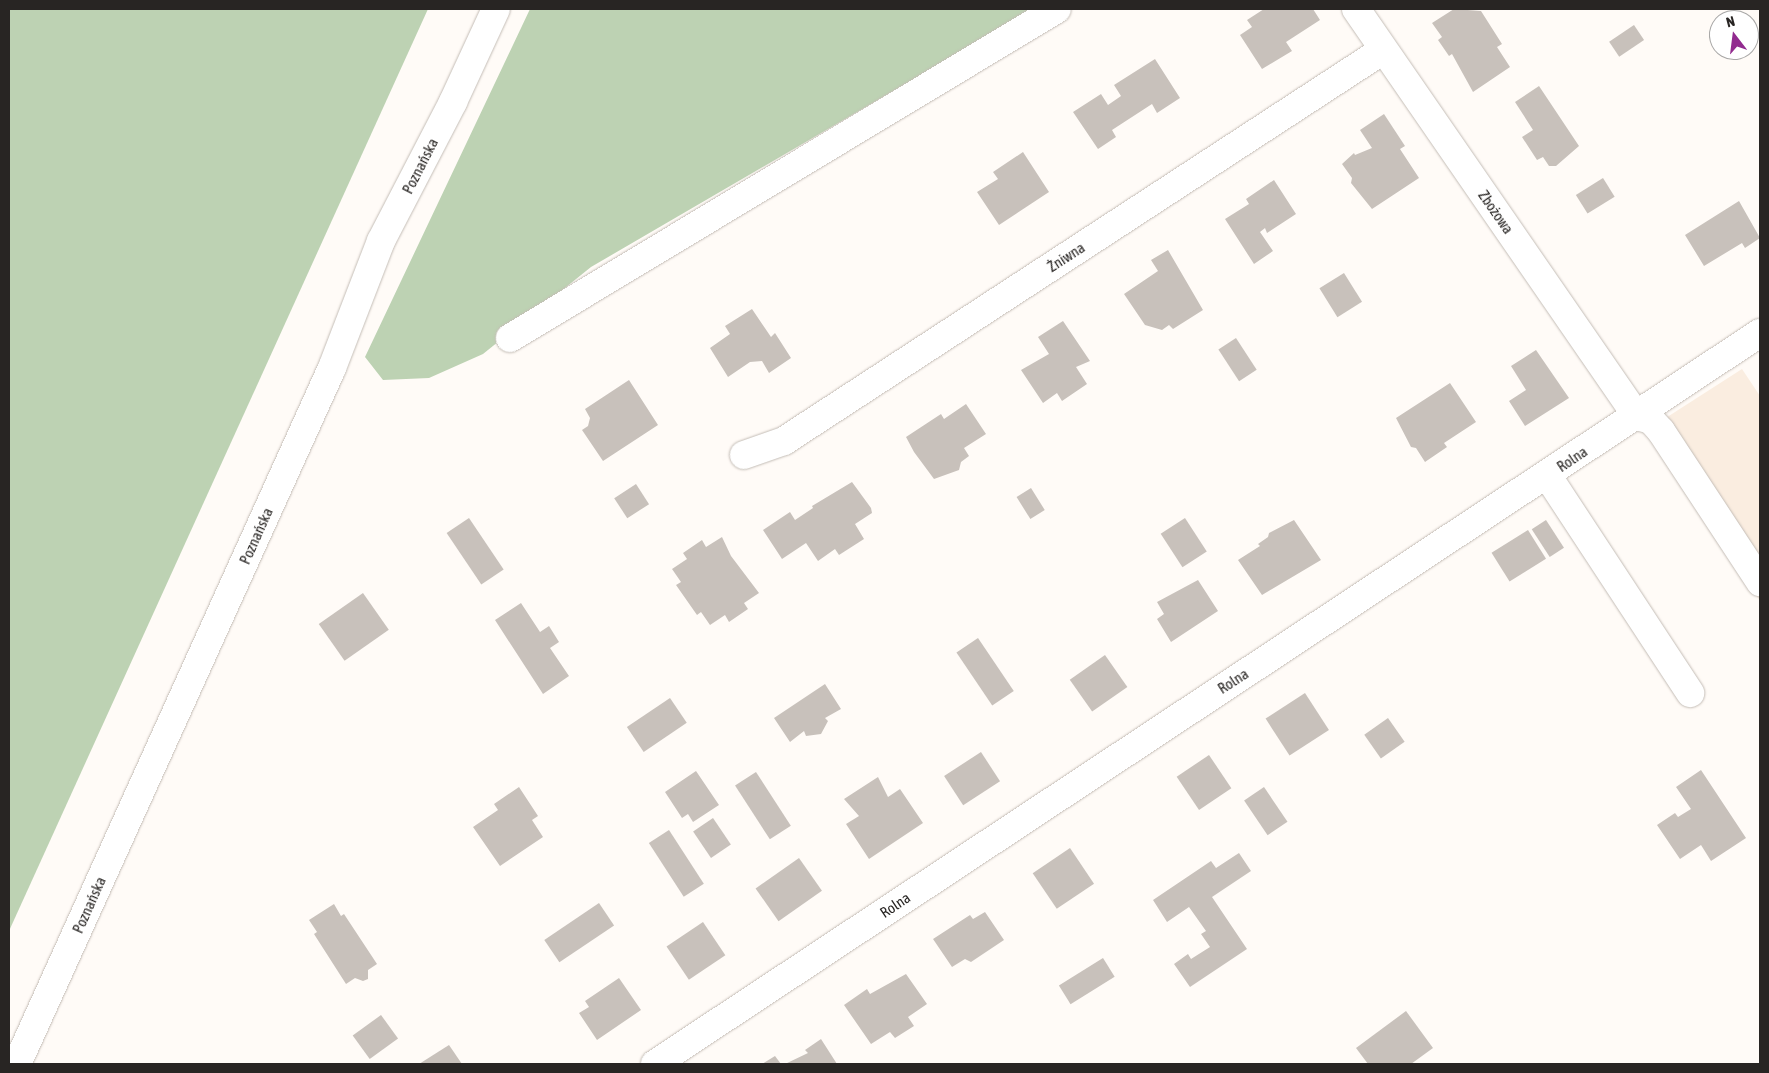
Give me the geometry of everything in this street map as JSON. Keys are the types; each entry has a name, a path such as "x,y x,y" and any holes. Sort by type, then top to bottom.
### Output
{"street":[{"name":"Poznańska","path":"16,1064 332,368 381,241 453,102 496,9"},
{"path":"510,338 1057,9"},
{"name":"Zbożowa","path":"1356,9 1637,416"},
{"name":"Żniwna","path":"744,455 784,441 1384,50"},
{"name":"Rolna","path":"655,1064 1760,333"},
{"path":"1637,416 1651,420 1661,431 1760,582"},
{"path":"1547,475 1690,693"}],"shaded area":[{"path":"1742,369 1760,396 1760,601 1647,430"}],"green space":[{"path":"9,9 428,9 9,931"},
{"path":"530,9 1034,9 591,267 483,354 429,378 383,380 365,357"}],"building":[{"path":"1264,9 1313,9 1320,20 1286,42 1292,51 1262,69 1240,35 1252,27 1247,20"},
{"path":"1454,9 1481,11 1502,44 1497,47 1510,67 1473,92 1452,54 1449,56 1438,40 1442,37 1432,23"},
{"path":"1634,25 1644,40 1619,57 1609,42"},
{"path":"1155,59 1180,98 1157,113 1152,104 1112,130 1116,137 1098,149 1073,112 1101,94 1108,105 1121,96 1114,85"},
{"path":"1539,86 1579,146 1556,166 1549,166 1543,157 1537,160 1522,137 1533,130 1515,102"},
{"path":"1384,114 1405,146 1400,149 1419,178 1372,209 1351,183 1352,178 1342,164 1354,153 1355,155 1372,148 1360,130"},
{"path":"1023,152 1049,192 999,225 977,192 998,179 993,172"},
{"path":"1603,178 1615,197 1588,214 1576,195"},
{"path":"1274,180 1296,214 1267,233 1265,228 1260,232 1273,251 1254,264 1225,219 1249,204 1246,199"},
{"path":"1739,201 1760,238 1745,248 1742,243 1704,266 1685,235"},
{"path":"1168,250 1203,310 1173,329 1169,325 1162,330 1145,325 1124,294 1158,271 1151,260"},
{"path":"1344,273 1362,302 1337,317 1319,288"},
{"path":"752,309 771,337 775,333 791,358 769,373 762,361 750,362 728,377 710,348 730,334 725,326"},
{"path":"1063,321 1090,361 1076,367 1087,384 1062,401 1057,393 1043,403 1021,370 1049,354 1038,337"},
{"path":"1236,338 1257,370 1239,381 1218,349"},
{"path":"1536,350 1569,398 1525,426 1509,401 1526,390 1511,366"},
{"path":"629,380 658,425 603,461 582,430 588,426 590,418 585,409"},
{"path":"1450,383 1476,422 1444,443 1447,447 1425,462 1416,448 1411,447 1396,418"},
{"path":"966,404 986,434 964,448 969,456 961,462 959,470 934,479 914,452 906,437 941,414 944,419"},
{"path":"852,482 871,508 872,513 855,524 864,539 839,555 835,549 818,561 806,543 782,559 763,530 790,512 795,520 813,508 812,506"},
{"path":"636,484 649,504 627,518 614,498"},
{"path":"1031,488 1045,510 1030,519 1017,497"},
{"path":"469,518 504,569 481,584 447,533"},
{"path":"1185,518 1207,552 1182,567 1161,534"},
{"path":"1294,520 1321,560 1262,595 1238,560 1260,546 1258,544 1268,537 1269,533"},
{"path":"1546,520 1564,548 1550,557 1532,529"},
{"path":"1528,530 1546,559 1510,582 1492,553"},
{"path":"722,537 731,556 759,593 744,603 748,609 729,622 725,615 710,625 701,612 697,615 676,585 681,582 672,569 687,559 683,553 702,540 706,547"},
{"path":"1198,580 1218,611 1171,642 1157,619 1164,614 1157,602"},
{"path":"363,593 389,630 345,661 319,624"},
{"path":"521,603 540,632 549,626 559,642 550,648 569,676 543,694 495,620"},
{"path":"978,638 1014,691 992,706 956,653"},
{"path":"1105,655 1127,687 1092,712 1070,680"},
{"path":"825,684 841,709 825,718 828,721 821,734 806,736 804,731 790,742 774,718"},
{"path":"1305,693 1329,730 1290,755 1266,719"},
{"path":"670,698 687,723 644,752 627,727"},
{"path":"1388,718 1405,742 1381,758 1364,735"},
{"path":"981,752 1000,781 963,805 944,776"},
{"path":"1209,755 1231,788 1199,810 1177,777"},
{"path":"1701,770 1746,838 1711,861 1701,845 1680,859 1657,825 1675,813 1678,817 1691,809 1676,787"},
{"path":"696,771 719,805 693,822 688,814 682,818 665,792"},
{"path":"756,772 791,826 770,839 735,786"},
{"path":"878,777 888,797 900,789 923,823 869,859 846,824 859,816 844,799"},
{"path":"519,787 538,816 532,820 543,837 500,866 473,827 498,810 494,804"},
{"path":"1264,787 1287,822 1268,835 1244,800"},
{"path":"713,818 731,845 711,858 693,831"},
{"path":"669,830 704,884 684,897 649,843"},
{"path":"1070,848 1094,884 1057,909 1033,873"},
{"path":"1239,853 1251,871 1212,897 1247,949 1190,987 1174,964 1188,954 1191,959 1210,947 1201,934 1206,931 1189,907 1167,922 1153,900 1211,861 1216,868"},
{"path":"799,858 822,891 779,921 756,888"},
{"path":"599,903 614,925 559,962 544,940"},
{"path":"334,904 341,916 344,914 377,964 368,970 368,979 363,981 355,978 346,984 314,934 317,932 309,920"},
{"path":"985,912 1004,940 971,962 965,959 952,967 933,939 970,915 973,919"},
{"path":"703,922 725,955 689,980 667,947"},
{"path":"1103,958 1115,977 1071,1004 1059,986"},
{"path":"906,974 927,1004 908,1017 914,1026 895,1038 890,1032 871,1044 844,1005 867,989 870,994"},
{"path":"619,978 641,1010 597,1040 579,1013 589,1007 585,1001"},
{"path":"1406,1011 1433,1048 1411,1064 1368,1064 1356,1048"},
{"path":"381,1015 398,1038 370,1059 353,1036"},
{"path":"821,1039 837,1064 785,1064 808,1053 805,1050"},
{"path":"449,1045 462,1064 419,1064"},
{"path":"775,1056 781,1064 762,1064"}]}
